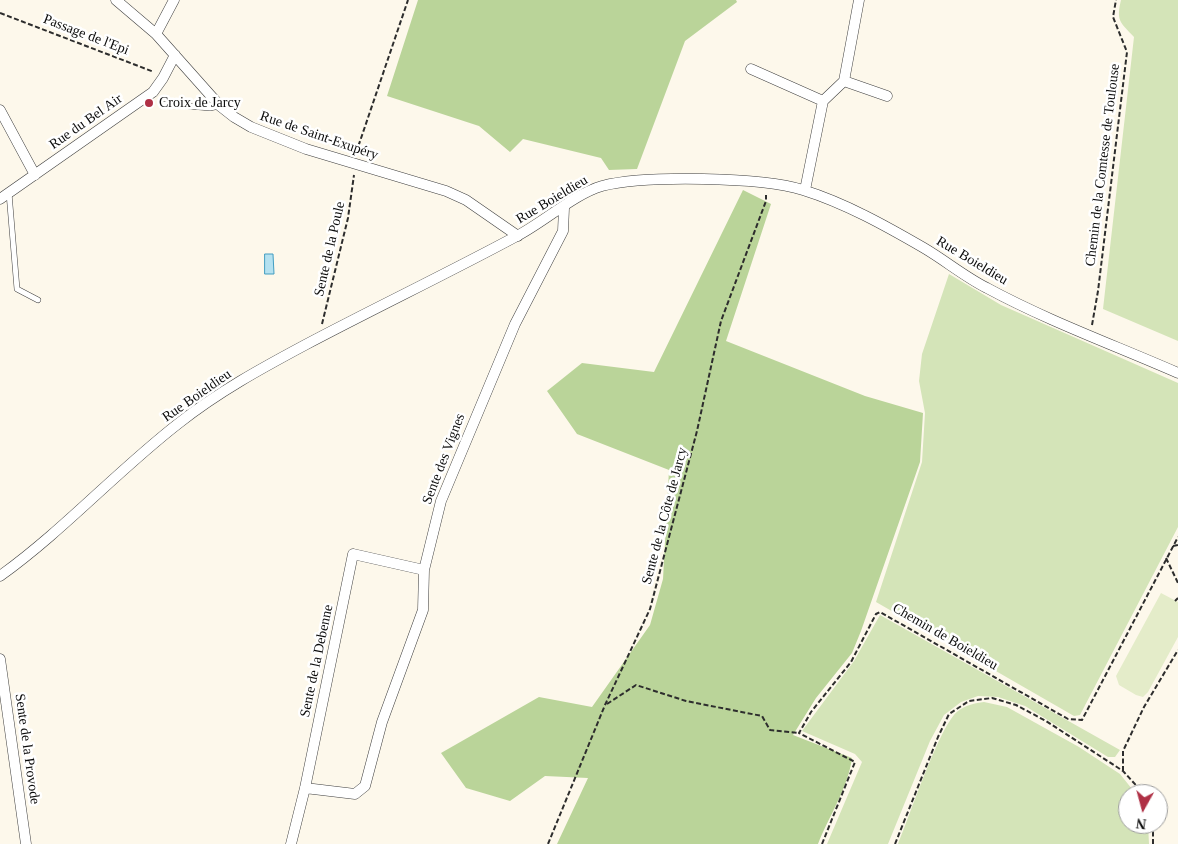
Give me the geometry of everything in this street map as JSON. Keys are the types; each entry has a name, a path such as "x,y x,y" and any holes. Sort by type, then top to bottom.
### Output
{"street":[{"name":"Rue de Saint-Exupéry","path":"116,0 156,34 220,106 251,127 352,164 446,190 466,200 518,236"},
{"path":"156,34 174,0"},
{"path":"805,190 823,101 844,81 859,0"},
{"name":"Rue du Bel Air","path":"0,199 153,92 164,78 175,55"},
{"path":"751,70 823,101"},
{"path":"844,81 887,96"},
{"path":"0,110 35,175"},
{"name":"Rue Boieldieu","path":"0,576 50,536 178,424 210,400 318,338 518,236 588,191 608,185 666,180 767,182 805,190 846,207 926,249 983,286 1090,335 1178,372"},
{"name":"Sente des Vignes","path":"305,788 355,794 365,786 382,722 423,610 424,570 441,501 515,324 563,231 564,208"},
{"name":"Sente de la Debenne","path":"291,844 305,788 353,554 424,570"},
{"name":"Sente de la Provode","path":"0,659 26,844"}],"lane":[{"path":"165,104 210,108 220,106"},
{"path":"9,192 17,289 38,300"}],"path":[{"name":"Sente de la Poule","path":"318,338 337,272 348,218 354,178 352,164 408,0"},
{"name":"Chemin de la Comtesse de Toulouse","path":"1090,335 1098,291 1127,52 1113,17 1116,0"},
{"name":"Passage de l'Epi","path":"0,13 150,70 164,78"},
{"name":"Sente de la Côte de Jarcy","path":"548,844 606,705 650,609 695,441 721,322 766,201 767,182"},
{"name":"Chemin de Boieldieu","path":"799,733 810,712 850,662 873,617 880,612 1068,719 1082,720 1178,537"},
{"path":"1173,546 1178,545"},
{"path":"1166,558 1178,583"},
{"path":"1175,601 1178,598"},
{"path":"1123,771 1123,751 1144,707 1178,650"},
{"path":"606,705 636,686 686,701 762,716 770,730 799,733 855,762 822,844"},
{"path":"896,844 941,729 949,714 969,701 992,698 1016,705 1046,721 1123,771 1135,784"}],"green space":[{"path":"418,0 736,0 737,2 685,41 637,169 609,170 601,158 523,139 510,152 479,126 387,96"},
{"path":"1121,0 1178,0 1178,341 1103,309 1134,37 1120,21"},
{"path":"743,190 771,204 726,341 865,396 923,413 920,462 861,631 852,653 816,698 793,735 852,758 847,780 818,844 557,844 588,778 545,776 510,801 466,788 441,753 539,697 592,707 650,625 663,579 669,470 577,434 547,391 582,363 654,372"},
{"path":"949,274 1001,305 1178,383 1178,527 1080,715 1074,716 876,602 922,462 925,413 919,381 922,354"},
{"path":"1161,593 1178,602 1178,637 1148,692 1143,697 1119,685 1116,676"},
{"path":"880,615 1120,750 1115,757 1108,757 1025,706 998,697 978,696 961,702 944,715 930,741 888,844 827,844 862,762 855,754 802,731 854,661"},
{"path":"984,702 1007,707 1079,747 1120,774 1128,784 1118,784 1118,834 1148,834 1149,844 898,844 925,773 951,719 964,707"}],"water":[{"path":"265,254 273,254 274,274 265,274"}],"place":[{"name":"Croix de Jarcy","path":"149,103"}]}
